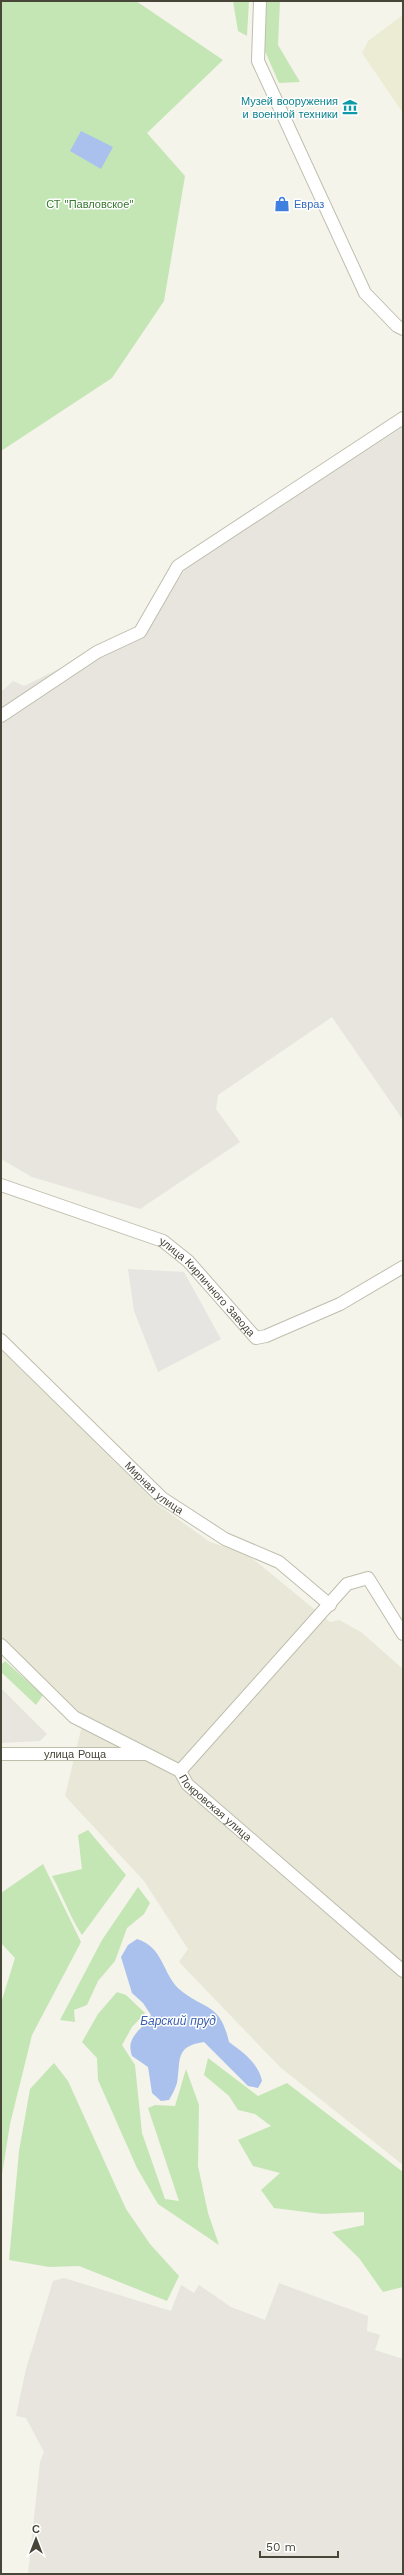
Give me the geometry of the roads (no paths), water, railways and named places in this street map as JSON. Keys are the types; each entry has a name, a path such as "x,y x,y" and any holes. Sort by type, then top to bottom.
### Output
{"street":[{"path":"260,1 258,61 365,293 396,326 403,329"},
{"path":"1,716 97,652 140,632 178,566 403,418"},
{"name":"улица Кирпичного Завода","path":"1,1185 163,1241 188,1261 256,1338 266,1336 340,1304 403,1267"},
{"name":"Мирная улица","path":"1,1340 162,1498 225,1539 278,1562 330,1605"},
{"path":"180,1771 330,1605 347,1584 368,1578 403,1634"},
{"name":"Покровская улица","path":"1,1645 74,1717 180,1771 187,1784 403,1971"},
{"name":"улица Роща","path":"1,1754 149,1754"}],"water":[{"path":"81,131 113,147 101,169 70,151"},
{"name":"Барский пруд","path":"137,1939 153,1948 162,1961 173,1983 179,1989 216,2013 221,2020 229,2042 245,2054 258,2069 262,2081 258,2088 248,2086 204,2042 194,2044 183,2051 179,2061 177,2083 169,2100 161,2101 152,2093 148,2067 132,2056 130,2049 133,2038 151,2015 143,2003 132,1993 121,1957 128,1945"}],"place":[{"name":"Музей вооружения и военной техники","path":"350,107"},
{"name":"Евраз","path":"282,204"}],"park label":[{"name":"СТ \"Павловское\"","path":"90,204"}]}
